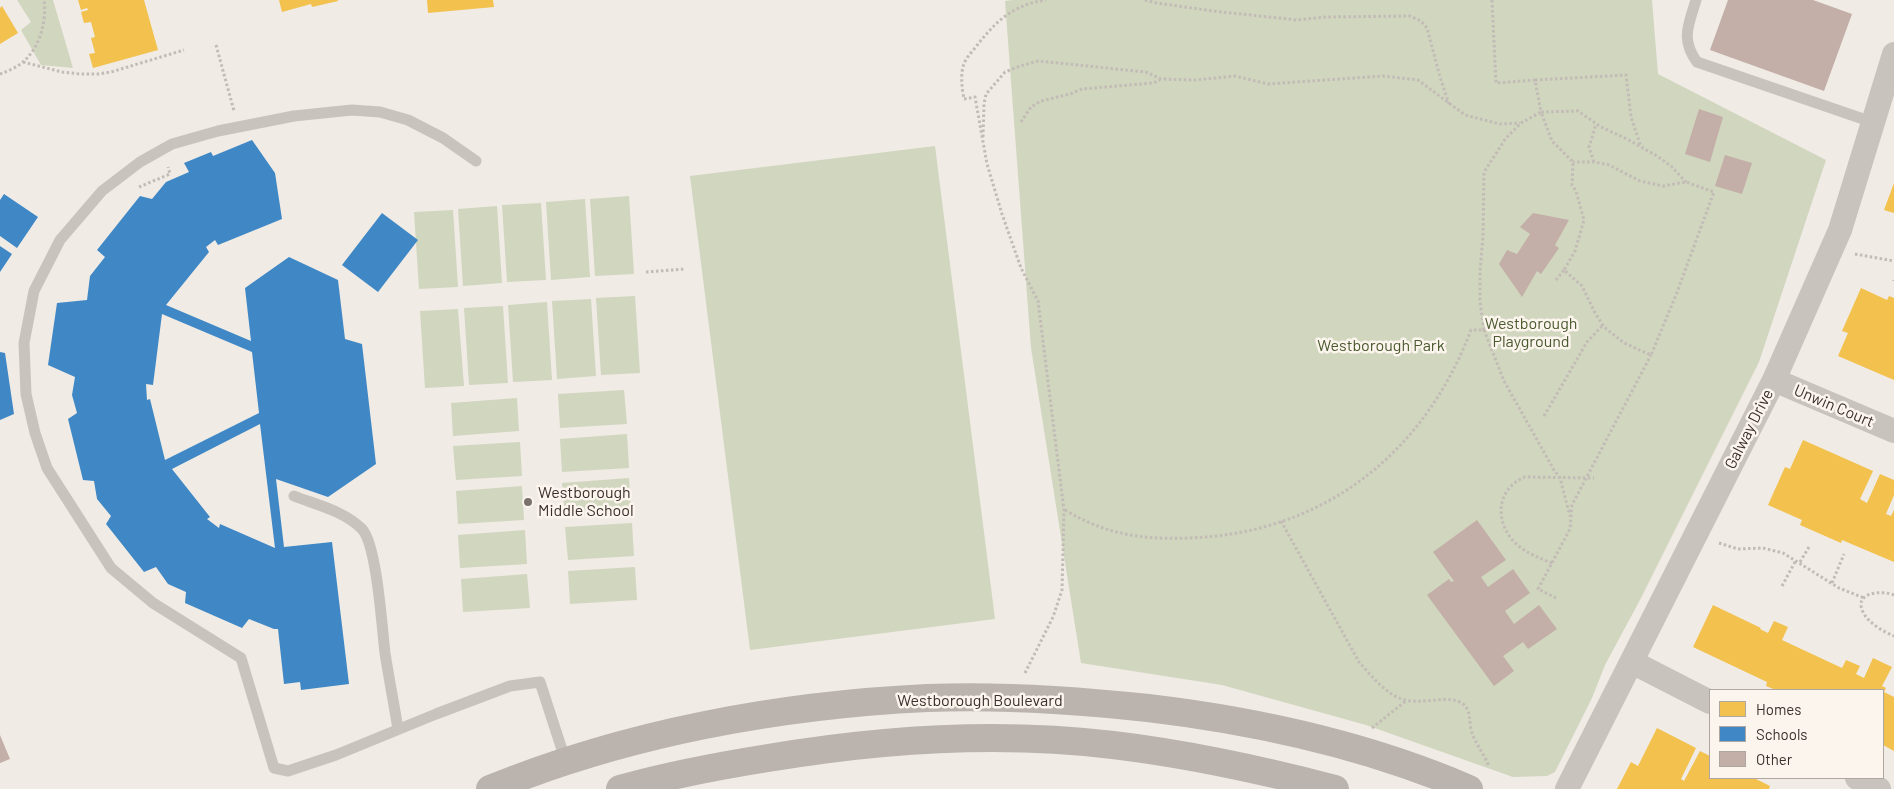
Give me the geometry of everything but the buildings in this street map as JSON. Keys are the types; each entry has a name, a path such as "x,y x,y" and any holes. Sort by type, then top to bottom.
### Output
{"main road":[{"name":"Westborough Boulevard","path":"490,789 566,762 637,741 709,725 785,712 857,703 928,698 1050,699 1184,712 1247,722 1370,752 1469,789"},
{"path":"620,789 718,766 852,745 930,740 989,739 1112,745 1176,754 1236,765 1335,789"}],"street":[{"name":"Galway Drive","path":"1567,789 1774,380 1840,230 1872,122 1889,84 1894,54"},
{"name":"Unwin Court","path":"1774,380 1894,431"},
{"path":"1632,662 1709,701"},
{"path":"1859,779 1879,789"}],"lane":[{"path":"1696,0 1686,35 1690,52 1697,62 1872,122"},
{"path":"476,161 443,138 408,120 380,112 352,110 285,118 218,131 172,144 140,162 102,191 60,240 34,290 24,343 26,394 46,468 111,568 154,603 241,658 274,768 288,771 336,755 510,686 540,682 566,762"},
{"path":"294,496 345,516 363,531 368,540 373,561 385,655 398,729"}],"path":[{"path":"0,74 23,62 34,46 45,22 44,0"},
{"path":"1025,674 1053,617 1062,590 1064,510 1038,300 1021,268 1002,214 982,142 975,97 964,99 962,73 964,64 990,28 1013,10 1032,2 1046,0"},
{"path":"1145,0 1213,11 1296,20 1326,17 1410,16 1421,21 1427,28 1449,104"},
{"path":"1492,0 1496,82 1626,75 1631,117 1642,148"},
{"path":"216,45 235,114"},
{"path":"23,62 62,72 98,74 111,72 184,50"},
{"path":"982,142 986,94 1005,72 1038,61 1066,62 1146,72 1160,79 1195,80 1235,76 1268,84 1383,76 1418,80 1465,115 1500,124 1521,123"},
{"path":"1021,122 1031,107 1041,101 1082,89 1153,83 1160,79"},
{"path":"1535,80 1541,112 1552,141 1573,162 1594,162 1609,165 1640,181 1663,186 1686,182"},
{"path":"1556,598 1538,589 1570,529 1572,505 1588,478 1651,355 1676,295 1714,192 1686,182 1671,166 1642,148 1596,124 1578,111 1541,112 1521,123 1506,138 1484,172 1483,236 1480,272 1480,302 1484,330 1504,381 1560,478 1570,516"},
{"path":"1594,162 1589,147 1596,124"},
{"path":"1556,280 1575,251 1584,220 1576,191 1572,185 1573,162"},
{"path":"132,190 170,174"},
{"path":"1847,253 1894,261"},
{"path":"646,272 685,269"},
{"path":"1564,270 1582,286 1603,325 1624,343 1651,355"},
{"path":"1544,416 1587,342 1603,325"},
{"path":"1064,510 1095,526 1129,536 1173,539 1210,538 1250,531 1281,521 1336,498 1397,450 1420,425 1437,399 1464,348 1471,330 1484,330"},
{"path":"1552,563 1520,548 1513,541 1502,517 1500,505 1516,480 1525,477 1594,478"},
{"path":"1281,521 1359,662 1376,682 1398,698 1417,702 1451,699 1462,703 1468,710 1471,729 1489,767"},
{"path":"1719,544 1738,549 1763,548 1773,550 1800,562 1846,592 1864,598"},
{"path":"1800,562 1809,547"},
{"path":"1832,583 1844,554"},
{"path":"1782,586 1796,560"},
{"path":"1894,595 1878,592 1870,594 1864,598 1862,605 1862,611 1866,616 1881,629 1894,636"},
{"path":"1372,728 1407,700"}],"green space":[{"path":"17,0 53,0 73,68 41,65 21,30 31,22"},
{"name":"Westborough Park","path":"1652,0 1658,74 1826,160 1759,362 1641,598 1605,665 1592,698 1555,772 1547,776 1513,777 1366,725 1222,685 1081,663 1031,348 1005,1"},
{"path":"935,146 995,619 750,650 690,176"},
{"path":"629,196 634,274 595,276 590,199"},
{"path":"585,199 590,277 551,280 546,202"},
{"path":"541,203 546,280 507,282 502,205"},
{"path":"497,206 502,283 463,286 458,209"},
{"path":"453,210 458,287 419,289 414,212"},
{"path":"635,296 640,373 601,375 596,298"},
{"path":"591,299 596,376 557,379 552,301"},
{"path":"547,302 552,380 513,382 508,305"},
{"path":"503,306 508,383 469,385 464,308"},
{"path":"458,309 464,386 425,388 420,311"},
{"path":"624,390 627,424 560,428 558,394"},
{"path":"517,398 519,431 453,436 451,403"},
{"path":"627,434 629,468 562,472 560,439"},
{"path":"520,442 522,476 456,480 453,446"},
{"path":"629,478 631,512 565,516 562,483"},
{"path":"522,486 524,520 458,524 456,491"},
{"path":"632,523 634,556 568,560 565,527"},
{"path":"525,530 527,564 460,568 458,535"},
{"path":"635,567 637,600 570,604 568,571"},
{"path":"527,574 530,608 463,612 461,579"}],"place":[{"name":"Westborough Middle School","path":"528,502"}],"park label":[{"name":"Westborough Playground","path":"1531,333"}]}
